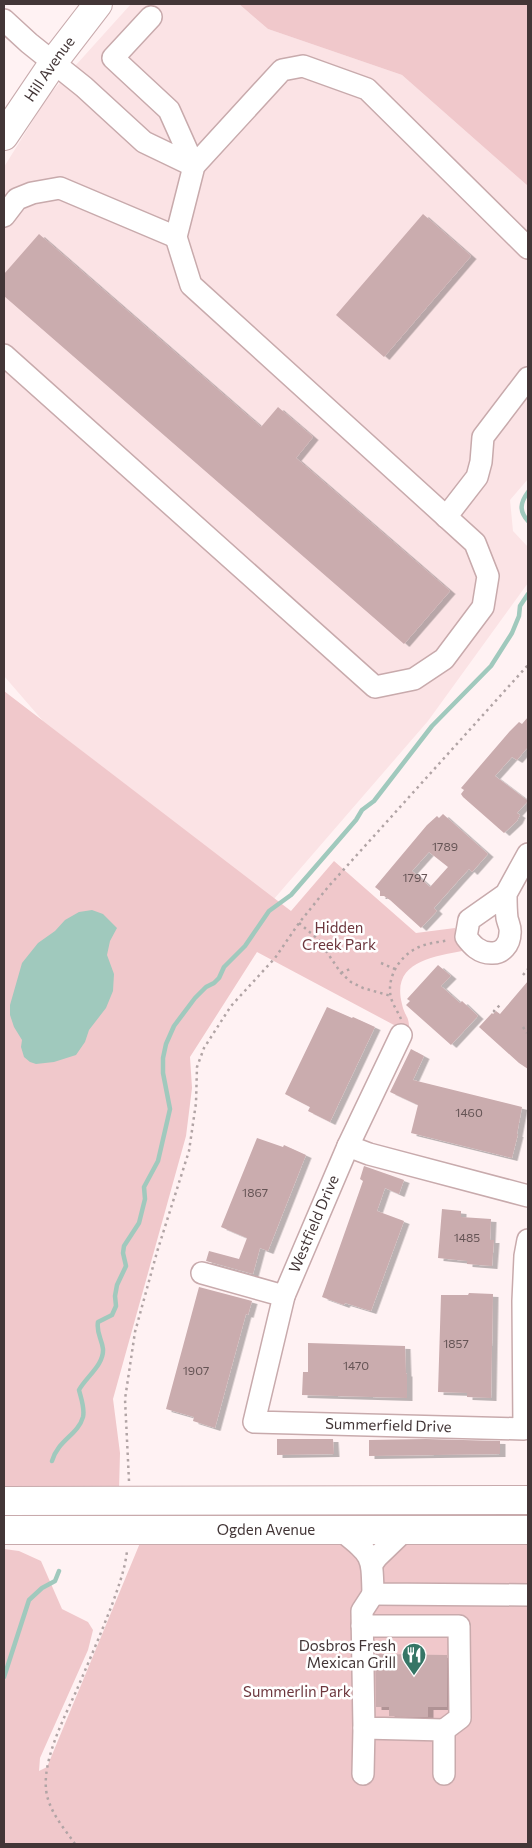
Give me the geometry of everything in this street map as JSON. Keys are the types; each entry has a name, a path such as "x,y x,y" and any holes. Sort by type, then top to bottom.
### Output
{"main road":[{"name":"Hill Avenue","path":"4,136 54,62 98,4"},
{"name":"Ogden Avenue","path":"4,1501 528,1500"},
{"name":"Ogden Avenue","path":"4,1530 528,1530"}],"street":[{"path":"151,17 113,58 169,110 194,166"},
{"path":"4,20 84,87 144,142 194,166"},
{"path":"4,356 375,688 414,680 444,660 483,607 488,576 482,559 475,543 191,285 176,237 194,166 282,70 303,66 367,89 528,248"},
{"path":"4,216 17,199 32,193 60,188 176,237"},
{"path":"446,517 477,477 481,462 483,437 528,378"},
{"path":"506,894 528,854"},
{"name":"Westfield Drive","path":"254,1422 284,1296 348,1146 401,1036"},
{"path":"348,1146 362,1152 528,1196"},
{"name":"Summerfield Drive","path":"254,1422 524,1429 523,1301 525,1256 528,1240"},
{"path":"202,1273 284,1296"},
{"path":"372,1564 405,1530"},
{"path":"342,1531 369,1554 372,1564 373,1594 362,1611 364,1774"},
{"path":"373,1594 528,1595"},
{"path":"362,1626 459,1626 460,1718 444,1730 364,1728"},
{"path":"444,1730 444,1774"}],"path":[{"path":"129,1485 125,1399 135,1332 157,1252 189,1151 196,1103 197,1067 204,1048 231,1006 275,958 299,923 328,887 528,665"},
{"path":"299,923 318,939 341,973 351,982 363,988 391,996"},
{"path":"401,1036 403,1024 391,996 392,977 397,964 419,946 451,940"},
{"path":"381,963 395,969"},
{"path":"341,973 352,968"},
{"path":"523,975 528,969"},
{"path":"495,1012 501,1004"},
{"path":"523,1028 528,1033"},
{"path":"75,1844 62,1827 48,1802 46,1785 47,1767 57,1734 104,1626 126,1566 127,1546"}],"shaded area":[{"path":"131,4 239,4 268,29 402,75 528,186 528,479 510,500 513,531 528,547 528,583 428,721 274,899 43,721 4,676 4,167 48,96"},
{"path":"92,910 103,914 117,928 110,941 107,955 114,974 113,991 106,1008 89,1030 85,1042 76,1055 54,1062 36,1064 30,1062 24,1057 21,1047 22,1040 14,1027 10,1015 10,1005 22,963 38,943 55,931 65,920 79,912"}],"green space":[{"path":"239,4 528,4 528,186 402,75 268,29"},
{"name":"Hidden Creek Park","path":"4,691 291,911 334,861 416,933 455,928 462,951 427,959 408,970 400,990 404,1012 409,1023 409,1033 257,952 190,1057 192,1088 186,1136 113,1399 120,1453 119,1490 4,1490"},
{"name":"Summerlin Park","path":"528,1540 528,1844 4,1844 4,1549 19,1551 41,1561 62,1609 88,1622 93,1630 88,1650 40,1758 39,1771 47,1767 140,1543"}],"building":[{"path":"423,214 471,256 384,357 336,315"},
{"path":"39,234 261,427 278,407 313,437 296,458 450,591 404,644 4,296 4,274"},
{"path":"528,717 528,747 517,760 512,757 495,776 528,801 517,813 520,815 517,821 504,833 463,797 461,794 464,790 461,788 510,731 519,722 522,724"},
{"path":"443,814 488,854 472,872 469,869 458,881 434,908 437,911 421,928 390,900 380,896 380,891 375,887 427,825 437,816 439,818","holes":["429,852 448,867 430,887 412,871"]},
{"path":"438,965 451,976 441,986 460,1003 462,1001 478,1016 451,1045 406,1005 410,1001 407,999"},
{"path":"528,981 528,1069 479,1027 492,1013 496,1011 500,1014"},
{"path":"327,1007 375,1027 330,1122 308,1111 310,1107 285,1094"},
{"path":"411,1049 424,1056 413,1080 522,1107 512,1158 411,1133 418,1105 390,1092"},
{"path":"257,1138 283,1147 284,1145 306,1155 268,1251 260,1248 253,1274 206,1261 209,1251 239,1259 247,1238 221,1227"},
{"path":"364,1166 404,1180 399,1194 385,1188 377,1211 404,1221 371,1311 345,1303 344,1305 322,1297 363,1181 360,1179"},
{"path":"442,1209 461,1211 461,1217 491,1219 490,1240 494,1240 492,1266 467,1264 467,1261 438,1258"},
{"path":"199,1287 252,1301 248,1315 246,1314 215,1428 193,1421 194,1417 166,1409"},
{"path":"469,1293 493,1294 491,1398 467,1397 467,1393 438,1392 441,1295 468,1295"},
{"path":"308,1343 405,1346 407,1398 302,1395 303,1372 308,1372"},
{"path":"277,1439 333,1439 334,1454 277,1455"},
{"path":"369,1440 500,1441 500,1454 369,1456"},
{"path":"375,1654 447,1655 447,1707 428,1707 428,1717 389,1716 389,1707 376,1707"}],"waterway":[{"path":"528,492 523,500 522,507 523,514 528,521"},
{"path":"52,1461 59,1448 77,1429 83,1417 79,1390 98,1366 103,1355 98,1322 112,1315 116,1306 117,1285 126,1266 123,1253 124,1246 139,1223 145,1199 144,1187 158,1161 170,1109 163,1073 163,1058 166,1044 174,1026 195,998 219,978 224,967 245,946 269,911 291,895 356,820 362,810 374,801 432,726 491,666 512,633 519,616 520,606 528,594"},
{"path":"4,1677 29,1600 42,1588 55,1581 59,1571"}],"place":[{"name":"Dosbros Fresh Mexican Grill","path":"414,1676"}]}
